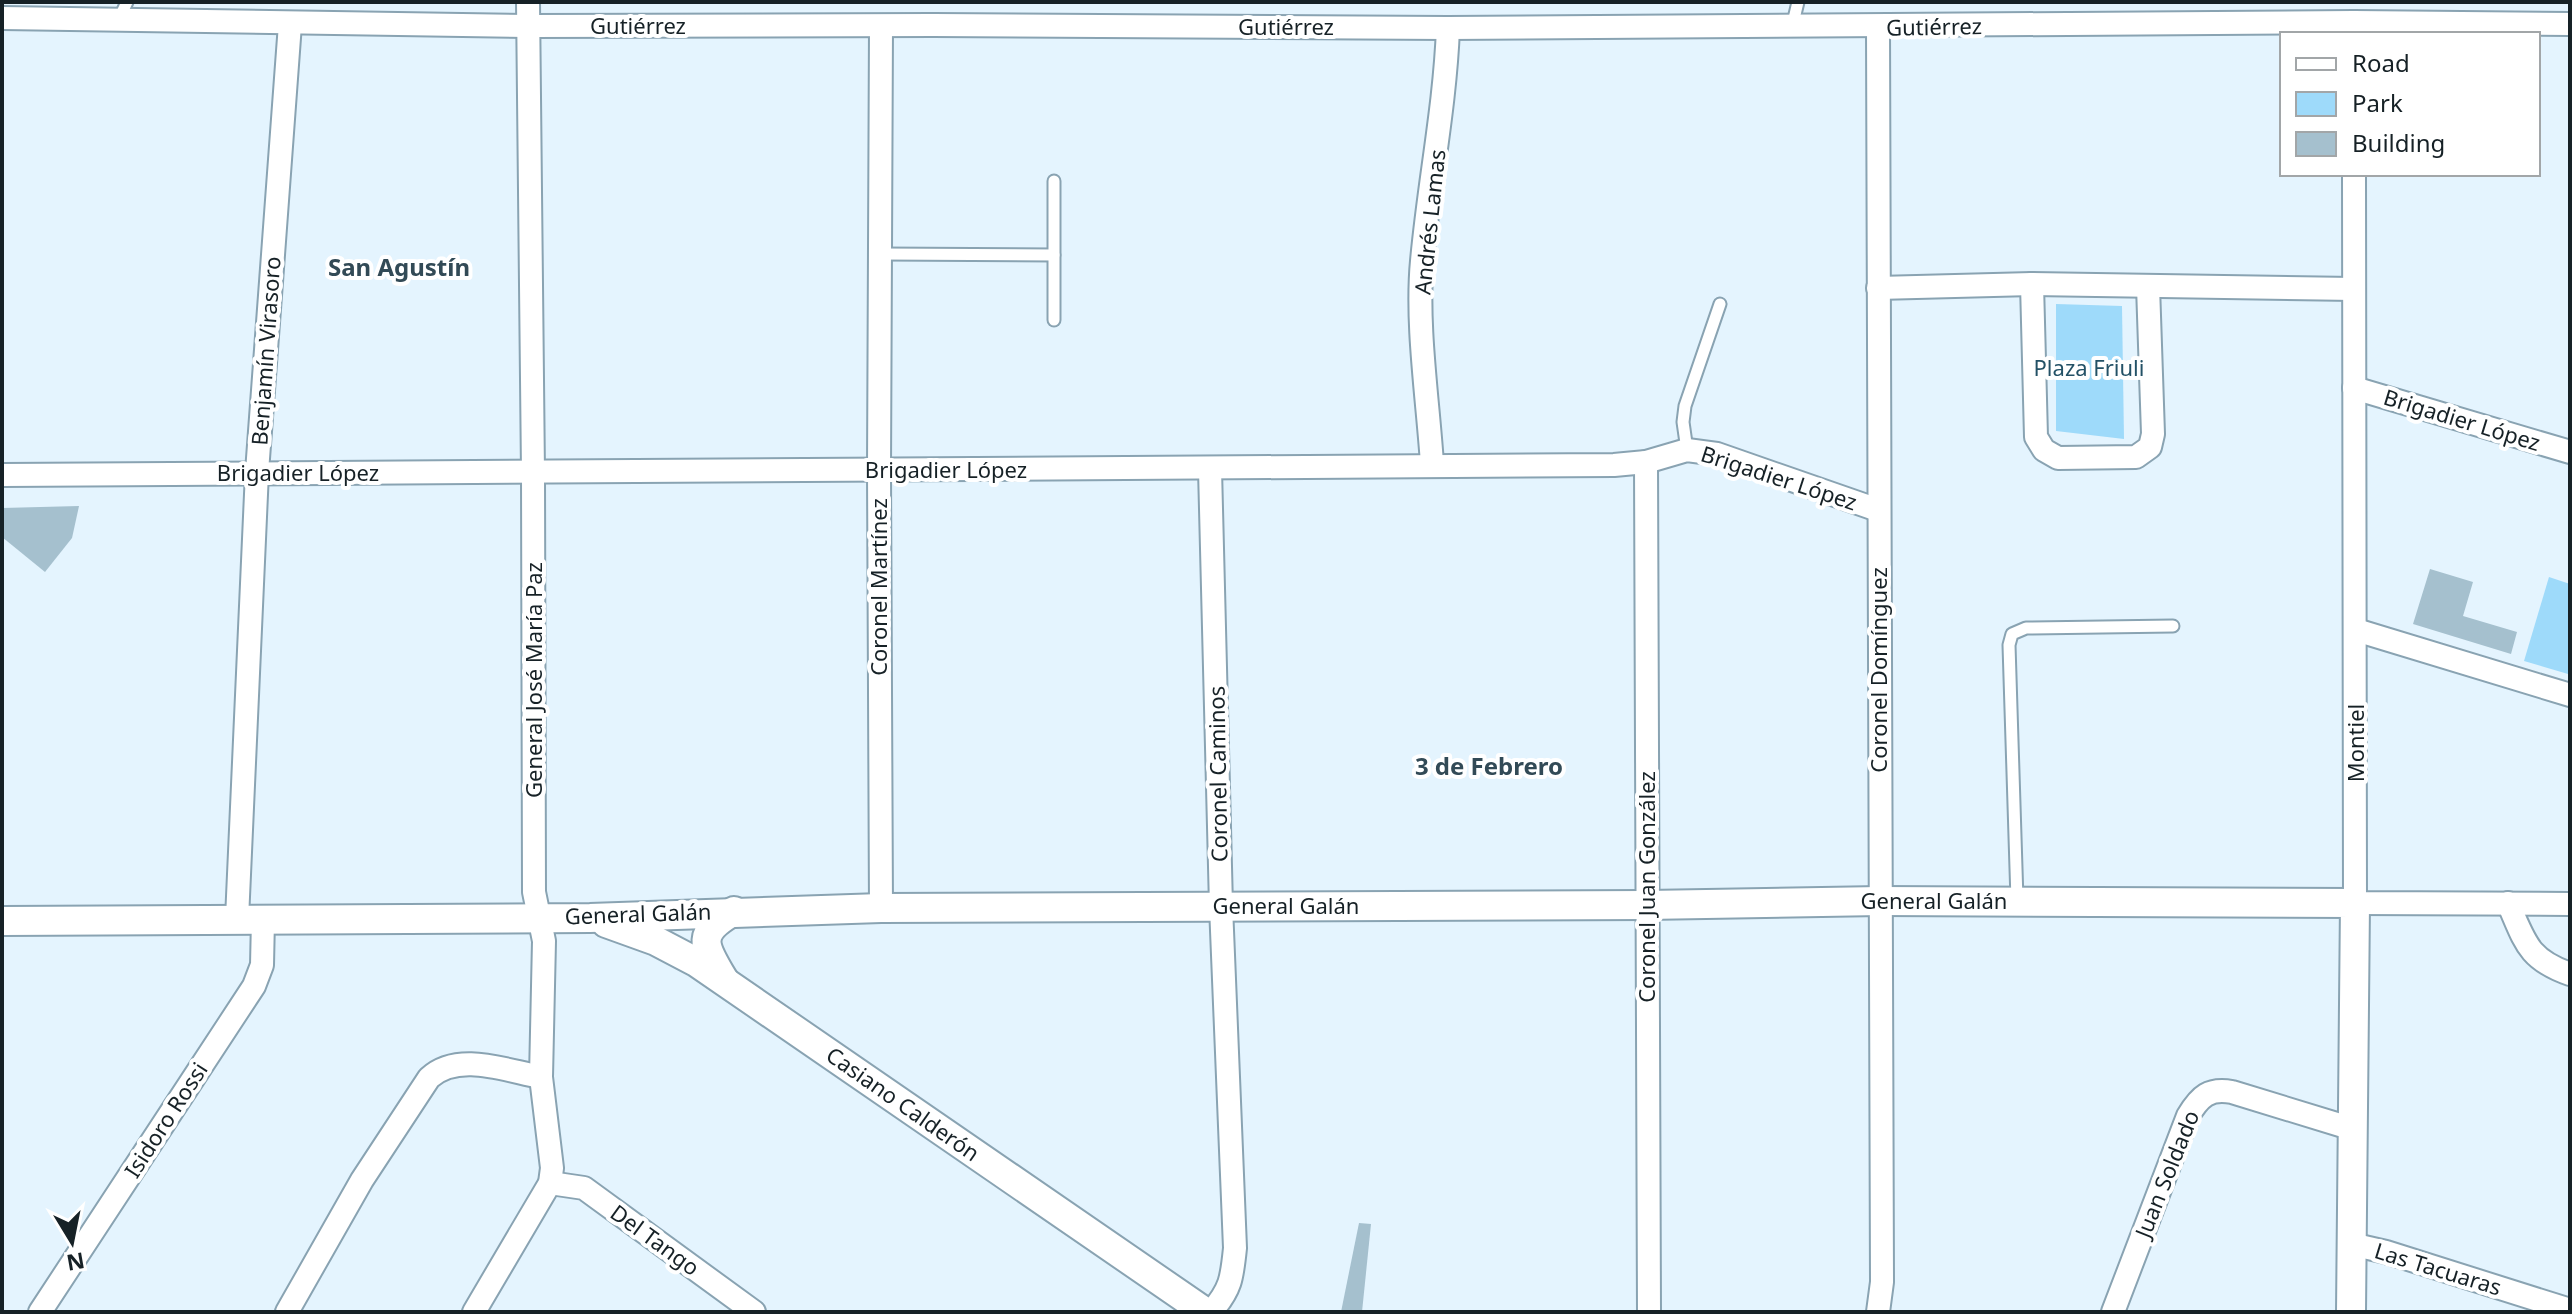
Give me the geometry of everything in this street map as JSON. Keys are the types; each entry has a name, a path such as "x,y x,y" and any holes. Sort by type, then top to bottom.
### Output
{"street":[{"name":"General José María Paz","path":"528,2 534,892 544,941 541,1077 552,1168 550,1183"},
{"path":"933,25 942,2"},
{"path":"2536,24 2544,2"},
{"name":"Gutiérrez","path":"2,18 123,10 290,24 529,26 1878,27 2355,19 2570,24"},
{"name":"Benjamín Virasoro","path":"250,919 257,472 290,24"},
{"name":"Coronel Martínez","path":"881,27 881,908"},
{"name":"Coronel Domínguez","path":"1878,27 1882,1282 1878,1312"},
{"name":"Andrés Lamas","path":"1432,464 1420,293 1446,75 1448,28"},
{"name":"Montiel","path":"2351,1312 2356,630 2354,176"},
{"path":"2032,284 2036,437 2044,450 2058,458 2136,457 2150,447 2153,434 2148,286"},
{"path":"1878,288 2032,284 2354,289"},
{"name":"Brigadier López","path":"2354,388 2570,452"},
{"name":"Brigadier López","path":"2,475 1614,465 1646,462 1687,450 1717,454 1878,510"},
{"name":"Coronel Juan González","path":"1646,462 1649,1312"},
{"name":"Coronel Caminos","path":"1208,1312 1225,1296 1232,1282 1235,1248 1221,906 1210,469"},
{"path":"2356,630 2570,695"},
{"name":"General Galán","path":"2,921 590,918 881,908 1880,901 2570,904"},
{"path":"2508,903 2529,949 2540,961 2570,974"},
{"path":"725,982 711,958 705,938 709,929 734,911"},
{"name":"Casiano Calderón","path":"590,918 656,941 725,982 1208,1312"},
{"name":"Isidoro Rossi","path":"40,1312 254,986 262,965 250,919"},
{"path":"287,1312 362,1180 429,1078 438,1070 454,1064 541,1077"},
{"name":"Juan Soldado","path":"2113,1312 2188,1116 2207,1092 2232,1092 2353,1129"},
{"path":"474,1312 550,1183"},
{"name":"Del Tango","path":"550,1183 584,1188 754,1312"},
{"name":"Las Tacuaras","path":"2351,1244 2386,1252 2570,1310"}],"lane":[{"path":"1792,27 1798,2"},
{"path":"1054,181 1054,320"},
{"path":"881,254 1054,255"},
{"path":"1687,450 1683,422 1685,406 1720,304"},
{"path":"2017,901 2009,645 2012,634 2026,628 2173,626"}],"green space":[{"name":"Plaza Friuli","path":"2056,304 2122,306 2124,439 2056,431"},
{"path":"2549,577 2570,584 2568,674 2524,661"}],"building":[{"path":"79,506 72,538 45,572 2,537 2,508"},
{"path":"2430,569 2473,582 2463,616 2517,632 2511,654 2413,624"},
{"path":"1359,1223 1371,1224 1362,1312 1341,1312"}],"district":[{"name":"San Agustín","path":"399,268"},
{"name":"3 de Febrero","path":"1489,767"}]}
